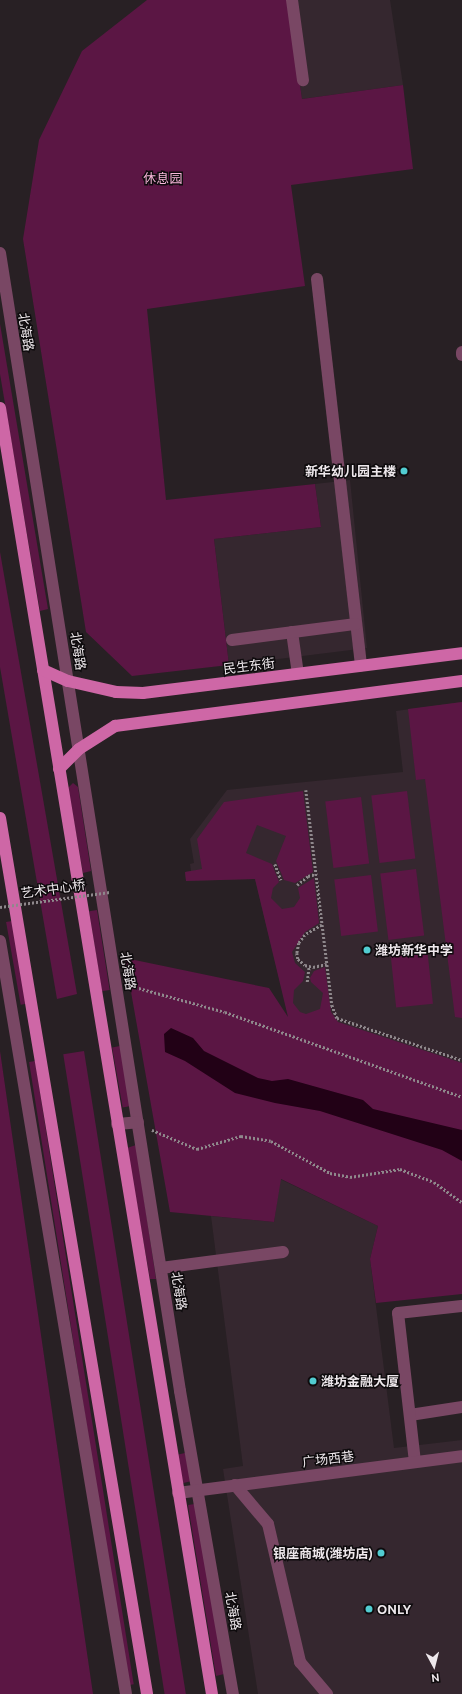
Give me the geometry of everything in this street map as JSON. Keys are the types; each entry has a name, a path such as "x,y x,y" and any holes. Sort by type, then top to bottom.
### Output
{"main road":[{"path":"0,408 212,1694"},
{"name":"民生东街","path":"43,670 68,681 116,692 143,693 462,653"},
{"path":"59,768 79,749 115,726 462,681"},
{"path":"0,818 147,1694"}],"street":[{"path":"292,0 303,80"},
{"name":"北海路","path":"0,252 1,269 161,1268 233,1694"},
{"path":"317,279 361,666"},
{"path":"232,640 356,624"},
{"path":"292,632 298,674"},
{"path":"0,941 126,1694"},
{"path":"117,1124 138,1122"},
{"path":"161,1268 283,1252"},
{"path":"416,1462 398,1313 462,1306"},
{"path":"410,1414 462,1407"},
{"path":"169,1436 188,1434"},
{"name":"广场西巷","path":"178,1493 462,1456"},
{"path":"235,1485 268,1524 300,1662 327,1694"}],"path":[{"path":"306,790 332,1005 337,1018 462,1060"},
{"path":"275,864 281,880"},
{"path":"297,885 308,876 316,874"},
{"name":"艺术中心桥","path":"0,907 110,892"},
{"path":"322,925 305,935 297,948 298,959 309,966 327,964"},
{"path":"307,982 309,966"},
{"path":"135,987 225,1012 462,1097"},
{"path":"138,1122 157,1133 197,1149 241,1136 271,1141 330,1173 350,1177 400,1169 434,1182 462,1202"}],"shaded area":[{"path":"288,0 390,0 403,85 302,99"},
{"path":"350,480 367,648 229,665 214,539 321,527 315,484"},
{"name":"潍坊新华中学","path":"462,702 462,1075 289,1019 255,879 186,881 185,872 191,871 190,864 194,863 190,839 227,790 403,772 396,711"},
{"path":"171,1028 193,1038 204,1051 258,1078 272,1081 288,1079 363,1100 373,1109 462,1130 462,1161 442,1150 320,1111 275,1103 235,1093 185,1061 165,1052 164,1034"},
{"path":"280,1179 378,1226 370,1259 394,1448 462,1440 462,1694 258,1694 223,1469 243,1466 211,1216 274,1222"}],"green space":[{"name":"休息园","path":"147,0 288,0 302,99 403,85 413,169 291,185 305,286 147,309 166,500 315,484 321,527 214,539 229,665 132,676 86,632 23,239 39,140 82,51"},
{"path":"0,324 48,609 40,611 0,374"},
{"path":"0,552 77,994 57,999 0,667"},
{"path":"462,702 462,1018 455,1017 425,779 416,780 408,709"},
{"path":"73,783 78,787 91,871 83,873 68,788"},
{"path":"303,791 313,872 295,883 284,880 276,861 286,836 257,825 246,853 272,864 279,882 273,888 271,898 282,909 294,907 300,898 298,888 314,878 319,923 305,932 292,952 295,963 305,972 303,981 294,990 293,1003 300,1012 306,1014 320,1009 323,993 311,982 310,978 314,971 325,967 331,1012 338,1022 462,1063 462,1294 376,1303 370,1259 378,1226 281,1179 274,1222 170,1212 125,958 269,988 288,1017 255,879 186,881 185,872 202,869 197,839 224,802"},
{"path":"407,791 415,858 380,863 371,795"},
{"path":"361,797 369,864 333,868 325,801"},
{"path":"416,869 424,936 388,940 380,873"},
{"path":"371,875 378,932 341,936 334,880"},
{"path":"97,910 110,990 102,991 89,911"},
{"path":"12,921 27,1004 21,1005 6,922"},
{"path":"427,947 433,1004 396,1008 390,951"},
{"path":"120,1046 131,1106 123,1107 112,1047"},
{"path":"0,1051 81,1612 93,1694 0,1694"},
{"path":"84,1051 186,1694 165,1694 63,1054"},
{"path":"35,1061 134,1684 128,1685 29,1062"},
{"path":"136,1145 156,1279 150,1279 127,1148"},
{"path":"185,1453 191,1481 183,1483 177,1455"},
{"path":"195,1504 224,1674 216,1676 188,1505"}],"place":[{"name":"新华幼儿园主楼","path":"404,471"},
{"name":"潍坊新华中学","path":"367,950"},
{"name":"潍坊金融大厦","path":"313,1381"},
{"name":"银座商城(潍坊店)","path":"381,1553"},
{"name":"ONLY","path":"369,1609"}]}
